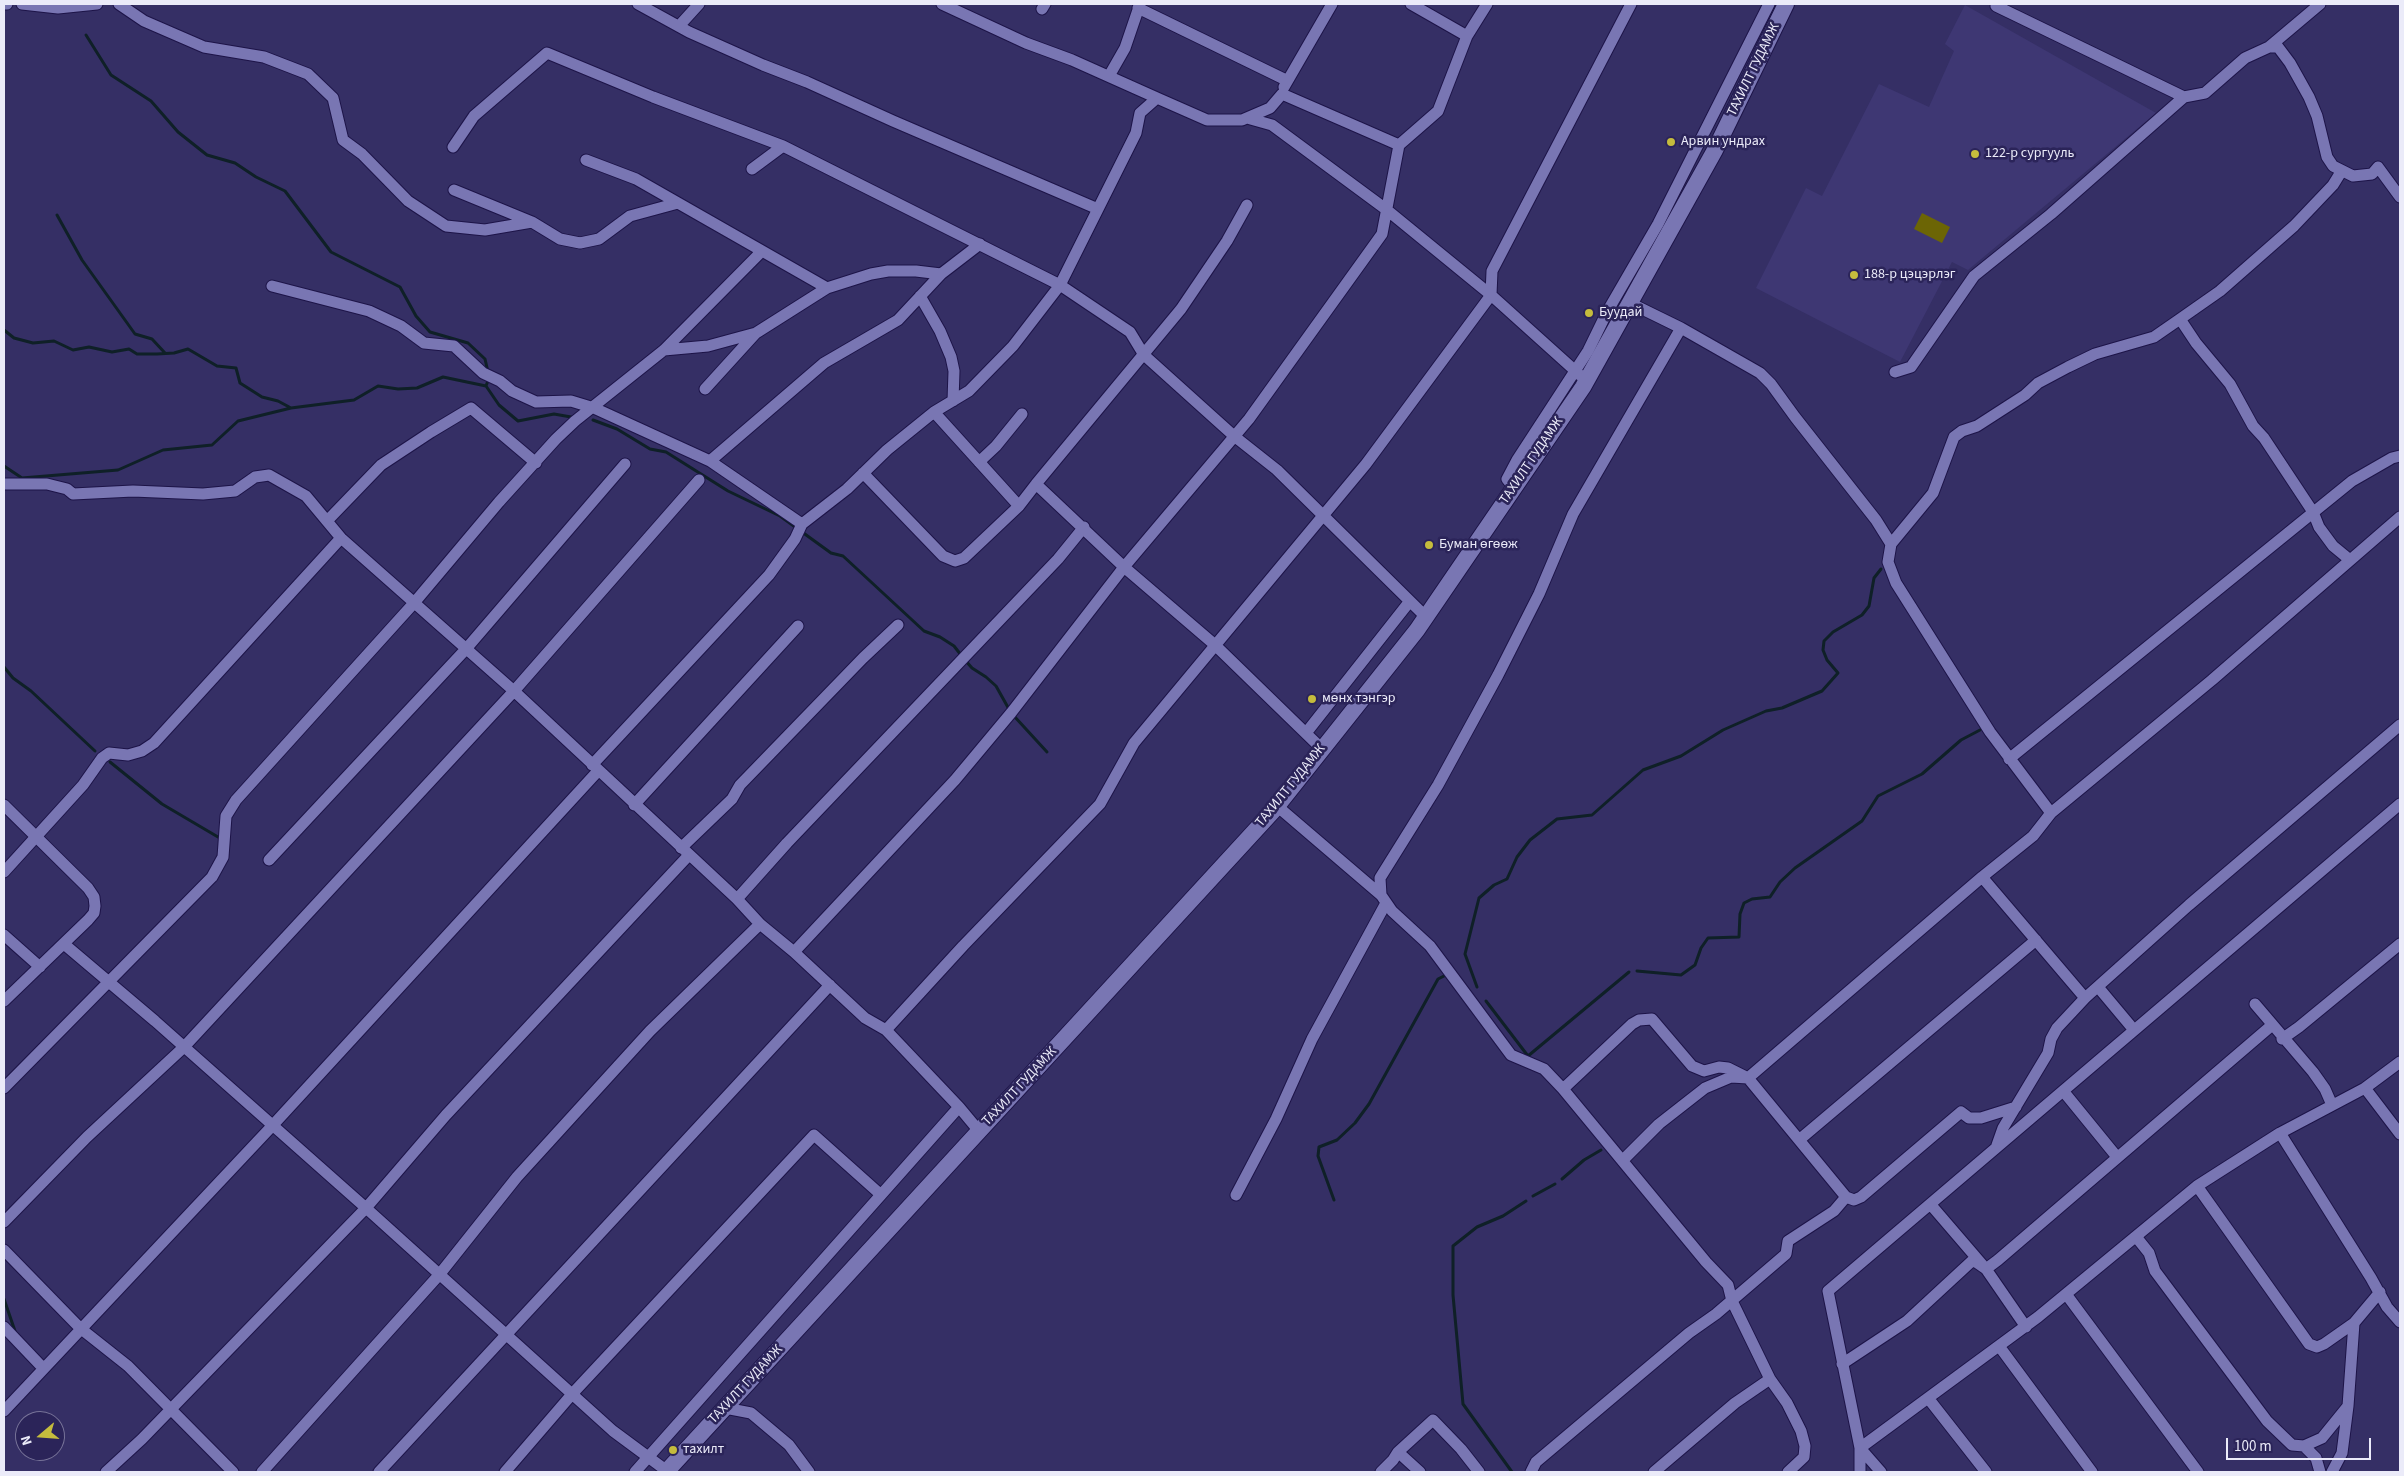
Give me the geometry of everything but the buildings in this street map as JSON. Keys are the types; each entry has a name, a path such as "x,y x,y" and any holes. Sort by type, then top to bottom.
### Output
{"main road":[{"name":"ТАХИЛТ ГУДАМЖ","path":"666,1472 1278,806 1426,618 1514,488 1581,376 1630,303 1715,150 1740,80 1786,4"}],"street":[{"path":"22,4 58,8 99,4 122,6 144,22 204,48 264,57 308,74 333,98 343,140 362,154 408,201 446,226 485,230 532,222"},
{"path":"638,4 679,26 763,65 808,82 893,121 1098,209"},
{"path":"679,26 699,4"},
{"path":"942,4 1026,43 1072,60 1207,120 1242,120 1270,108 1282,94 1286,80 1332,4"},
{"path":"1411,4 1467,36"},
{"path":"794,952 955,780 1011,713 1124,567 1249,419 1382,234 1399,145 1438,111 1467,36 1486,4"},
{"path":"886,1030 963,946 1100,804 1134,743 1366,464 1491,295 1492,271 1630,4"},
{"path":"1247,118 1272,125 1387,210 1491,295 1581,376 1607,312 1658,224 1701,140 1740,80 1769,4"},
{"path":"1895,372 1911,367 1974,276 2051,214 2184,97 2204,93 2245,58 2269,47 2320,4"},
{"path":"1994,5 2184,97"},
{"path":"1109,76 1125,48 1139,6 1286,80"},
{"path":"2269,47 2278,47 2290,63 2317,116 2328,157 2333,166 2340,172 2353,176 2372,174 2378,167 2400,197"},
{"path":"453,147 474,116 547,53 653,98 783,146 1060,285 1130,332 1144,356 1234,436 1277,470 1426,618"},
{"path":"1282,94 1399,145"},
{"path":"4,1411 80,1328 273,1125 769,575 795,539 802,524 847,489 887,450 934,412 969,391 1013,346 1060,285 1136,133 1140,113 1156,98"},
{"path":"1701,140 1715,150"},
{"path":"752,169 783,146"},
{"path":"586,160 636,179 827,288"},
{"path":"2051,813 2009,759 1896,583 1888,562 1891,544 1933,493 1949,446 1954,437 1962,431 1977,426 2068,366 2095,354 2154,337 2220,291 2294,226 2333,186 2340,172"},
{"path":"454,190 532,222 560,239 580,243 599,239 630,216 678,204"},
{"path":"863,473 943,556 955,561 964,558 1019,506 1144,356 1181,309 1227,241 1247,205"},
{"path":"710,461 824,363 898,320 941,274 980,244"},
{"path":"4,1088 212,877 223,856 226,816 236,800 414,602 499,502 575,421 594,408 664,350 762,251"},
{"path":"705,389 756,333 827,288 888,271 916,271 941,274"},
{"path":"272,286 369,311 401,326 424,343 454,346 483,373 536,402 571,401 594,408 710,461 802,524"},
{"path":"920,296 940,331 950,358 954,371 953,401"},
{"path":"1630,303 1681,328 1760,373 1771,384 1876,520 1891,544"},
{"path":"2180,319 2196,343 2230,384 2253,426 2264,438 2313,512 2319,527 2333,546 2350,560"},
{"path":"1236,1194 1276,1119 1312,1039 1383,899 1380,878 1438,785 1540,594 1573,514 1681,328"},
{"path":"664,350 708,346 756,333"},
{"path":"327,521 381,466 470,408 536,462"},
{"path":"934,412 1019,506"},
{"path":"979,462 996,446 1022,414"},
{"path":"2009,759 2352,481 2392,458 2400,456"},
{"path":"269,860 466,648 624,464"},
{"path":"4,484 46,484 66,489 73,494 132,491 203,494 235,491 255,477 269,475 306,496 341,538 514,691 737,899 760,924 794,952 865,1018 886,1030 959,1107 979,1131"},
{"path":"4,1222 87,1137 184,1047 514,691 699,480"},
{"path":"1036,484 1084,527 1124,567 1215,645 1322,749"},
{"path":"1624,1160 1659,1124 1705,1088 1731,1077 1748,1078 1982,877 2033,836 2051,813 2400,517"},
{"path":"737,899 787,843 1058,559 1084,527"},
{"path":"4,872 83,785 102,758 109,753 128,755 142,751 154,743 341,538"},
{"path":"1306,733 1410,601"},
{"path":"106,1472 172,1409 366,1208 446,1115 732,799 740,785 898,624"},
{"path":"634,804 798,626"},
{"path":"1997,1146 2003,1128 2048,1053 2051,1039 2057,1028 2085,998 2189,905 2400,725"},
{"path":"1860,1472 1860,1448 1828,1291 2400,804"},
{"path":"4,805 35,838 88,888 94,897 94,913 4,1001"},
{"path":"1278,806 1383,899 1397,917 1430,946 1511,1055 1544,1069 1563,1089 1624,1160 1706,1262 1728,1285 1732,1301 1770,1379 1787,1403 1805,1446 1804,1457 1788,1472"},
{"path":"1982,877 2085,998"},
{"path":"262,1472 439,1274 517,1177 650,1031 760,924"},
{"path":"4,935 40,967"},
{"path":"1799,1140 2036,940"},
{"path":"64,944 273,1125 613,1431 649,1456 666,1472"},
{"path":"2282,1039 2400,944"},
{"path":"379,1472 830,986"},
{"path":"2098,988 2134,1030"},
{"path":"2255,1004 2282,1039 2317,1077 2332,1105"},
{"path":"1563,1089 1632,1024 1646,1018 1657,1022 1692,1066 1704,1071 1728,1068 1748,1078 1846,1197 1854,1200 1861,1197 1961,1112 1969,1118 1981,1118 2016,1107"},
{"path":"1986,1269 2271,1026"},
{"path":"1860,1448 2026,1326 2137,1238 2143,1229 2197,1186 2280,1133 2365,1088 2400,1062"},
{"path":"2365,1088 2400,1134"},
{"path":"2064,1092 2117,1157"},
{"path":"634,1472 959,1107"},
{"path":"2280,1133 2380,1292 2387,1307 2400,1322"},
{"path":"504,1472 573,1393 814,1134 880,1194"},
{"path":"2197,1186 2309,1344 2317,1347 2324,1344 2354,1323 2380,1292"},
{"path":"1531,1472 1536,1462 1689,1332 1732,1301 1786,1254 1788,1241 1834,1211 1846,1197"},
{"path":"1931,1205 1986,1269 2026,1326"},
{"path":"2137,1238 2149,1253 2155,1271 2267,1421 2292,1445 2304,1446 2322,1438 2348,1406"},
{"path":"4,1250 80,1328 128,1366 233,1472"},
{"path":"1842,1364 1907,1321 1973,1260 1986,1269"},
{"path":"2066,1294 2198,1472"},
{"path":"2332,1472 2342,1453 2348,1406 2354,1323"},
{"path":"4,1327 43,1368"},
{"path":"1999,1346 2092,1472"},
{"path":"1654,1472 1735,1402 1770,1379"},
{"path":"1928,1398 1986,1472"},
{"path":"725,1408 751,1413 789,1445 808,1472"},
{"path":"1380,1472 1393,1460 1398,1452 1433,1420 1461,1448 1479,1472"},
{"path":"2304,1446 2316,1458 2320,1472"},
{"path":"1860,1448 1881,1472"},
{"path":"1398,1452 1420,1472"}],"shaded area":[{"name":"122-р сургууль","path":"1965,5 2156,113 1968,270 1952,262 1900,362 1756,288 1806,188 1822,196 1879,84 1929,107 1954,51 1945,44"},
{"path":"1922,213 1950,227 1942,243 1914,229"}],"waterway":[{"path":"86,35 111,75 151,101 178,132 207,155 235,163 256,177 285,191 331,252 400,287 416,316 430,332 468,343 485,359 488,372"},
{"path":"57,215 82,260 135,334 152,339 165,353"},
{"path":"4,330 14,338 33,343 54,341 73,350 89,347 112,352 129,349 137,354 157,354 174,353 188,349 217,366 236,368 240,383 262,397 278,401 291,408 354,400 378,386 398,389 417,388 443,377 486,386"},
{"path":"489,378 486,386 499,405 518,421 554,414 571,417"},
{"path":"4,466 22,478 118,470 163,450 212,445 238,421 291,408"},
{"path":"593,420 617,429 650,449 666,452 728,491 780,516 831,553 843,556 924,631 940,637 954,646 961,655"},
{"path":"1477,987 1465,954 1479,898 1494,885 1507,879 1517,857 1530,840 1557,819 1592,815 1643,770 1681,756 1723,730 1766,711 1782,708 1822,691 1838,673 1827,660 1823,650 1824,641 1833,632 1862,615 1869,606 1874,578 1881,569"},
{"path":"965,660 972,668 996,686 1010,711"},
{"path":"4,667 13,678 31,691 95,751"},
{"path":"1014,716 1047,752"},
{"path":"1637,971 1681,975 1695,965 1701,948 1708,938 1739,937 1740,914 1744,903 1752,899 1770,897 1780,882 1795,868 1862,821 1878,796 1922,774 1961,740 1980,730"},
{"path":"110,762 162,804 218,837"},
{"path":"1486,1001 1528,1056 1629,972"},
{"path":"1334,1200 1318,1156 1319,1147 1337,1140 1355,1123 1369,1104 1438,979 1444,976"},
{"path":"1562,1179 1584,1160 1601,1150"},
{"path":"1533,1196 1555,1184"},
{"path":"1512,1472 1463,1404 1453,1295 1453,1246 1477,1227 1503,1216 1526,1201"},
{"path":"4,1299 16,1334"}],"place":[{"name":"Арвин ундрах","path":"1671,142"},
{"name":"122-р сургууль","path":"1975,154"},
{"name":"188-р цэцэрлэг","path":"1854,275"},
{"name":"Буудай","path":"1589,313"},
{"name":"Буман өгөөж","path":"1429,545"},
{"name":"мөнх тэнгэр","path":"1312,699"},
{"name":"тахилт","path":"673,1450"}]}
